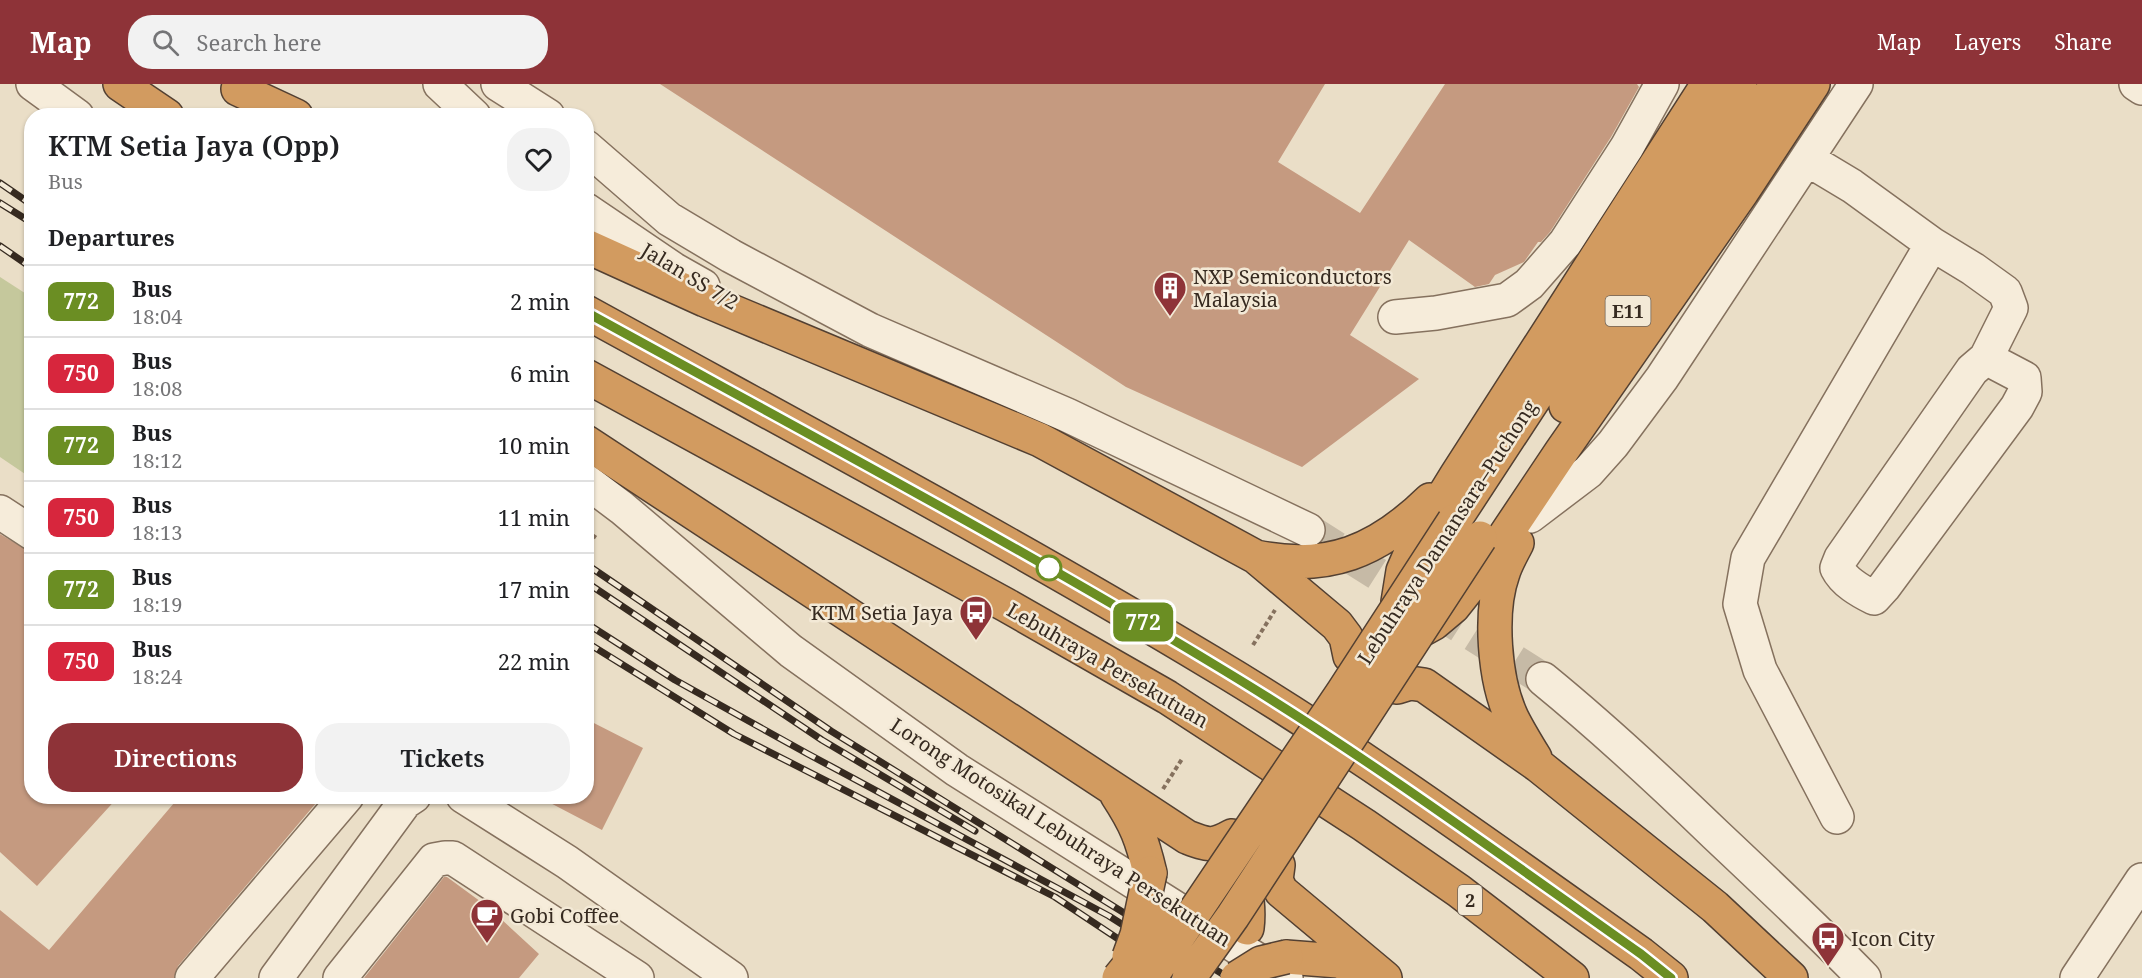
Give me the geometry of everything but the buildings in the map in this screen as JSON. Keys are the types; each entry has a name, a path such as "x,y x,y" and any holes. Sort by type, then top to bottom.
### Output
{"highway":[{"path":"120,84 155,108"},
{"path":"1280,878 1397,687 1400,638 1398,602 1403,571 1416,541 1708,84"},
{"name":"Lebuhraya Damansara–Puchong","path":"1131,976 1343,692 1740,84"},
{"name":"Lebuhraya Damansara–Puchong","path":"1189,978 1233,916 1777,84"},
{"path":"594,447 1112,789 1195,840 1216,845 1232,836 1350,656 1416,633 1434,623 1453,607 1480,573 1742,192 1813,84"},
{"path":"234,87 265,108"},
{"path":"234,87 279,108"},
{"path":"594,250 796,338 1040,440 1256,557 1337,625 1346,637 1350,656"},
{"path":"594,316 1051,569 1212,663 1423,799 1641,954 1671,978"},
{"name":"Lebuhraya Persekutuan","path":"594,380 1167,697 1364,825 1459,891 1572,978"},
{"path":"1539,766 1511,716 1497,659 1494,628 1497,598 1503,573 1561,453"},
{"path":"1256,557 1304,563 1336,558 1369,547 1418,512 1456,476"},
{"path":"1397,687 1410,683 1424,685 1539,766 1715,907 1791,978"},
{"path":"1112,789 1135,822 1150,873 1131,976"},
{"path":"1217,978 1241,941 1247,928 1249,914 1232,836"},
{"path":"1131,976 1181,903 1196,890 1220,879 1241,874 1280,878 1384,978"},
{"path":"1237,978 1262,963 1286,967 1338,961 1384,978"}],"street":[{"path":"33,84 66,108"},
{"path":"440,84 466,108"},
{"path":"498,84 536,108"},
{"path":"1395,317 1436,313 1507,300 1529,284 1565,243 1627,147 1662,84"},
{"path":"1530,516 1588,472 1613,444 1662,378 1856,84"},
{"path":"2136,84 2142,88"},
{"path":"594,154 669,219 731,256 870,330 1067,415 1308,530"},
{"path":"1807,159 1852,186 1932,244 2005,292 2011,308 1986,358 1972,370 1841,558 1837,568 1840,575 1874,598 2017,407 2025,392 2024,378 1986,358"},
{"name":"Jalan SS 7/2","path":"594,215 674,269 796,338"},
{"path":"1837,817 1760,670 1740,604 1748,558 1932,244"},
{"path":"674,269 731,256"},
{"path":"810,298 867,367"},
{"name":"Lorong Motosikal Lebuhraya Persekutuan","path":"594,487 791,651 957,770 1286,967"},
{"path":"0,512 24,528"},
{"path":"1543,679 1589,717 1677,798 1820,933 1864,978"},
{"path":"192,978 340,804"},
{"path":"276,978 404,804"},
{"path":"476,804 567,862 731,978"},
{"path":"340,978 434,860 453,858 637,978"},
{"path":"2077,978 2142,880"}],"path":[{"path":"594,536 598,539"},
{"path":"1253,645 1276,609"},
{"path":"1158,798 1182,759"}],"green space":[{"path":"0,277 24,292 24,473 0,457"}],"tunnel":[{"path":"1308,530 1543,679"}],"railway":[{"path":"0,183 24,200"},
{"path":"0,203 24,218"},
{"path":"0,246 24,262"},
{"path":"594,569 831,731 1229,978"},
{"path":"594,587 822,740 975,831"},
{"path":"594,628 675,680 1109,916 1206,978"},
{"path":"594,647 734,734 1055,897 1177,978"}],"bus line":[{"name":"772","path":"594,316 1051,569 1212,663 1423,799 1641,954 1671,978"}],"place":[{"name":"NXP Semiconductors Malaysia","path":"1170,317"},
{"name":"KTM Setia Jaya","path":"976,641"},
{"name":"Gobi Coffee","path":"487,944"},
{"name":"Icon City","path":"1828,967"}]}
